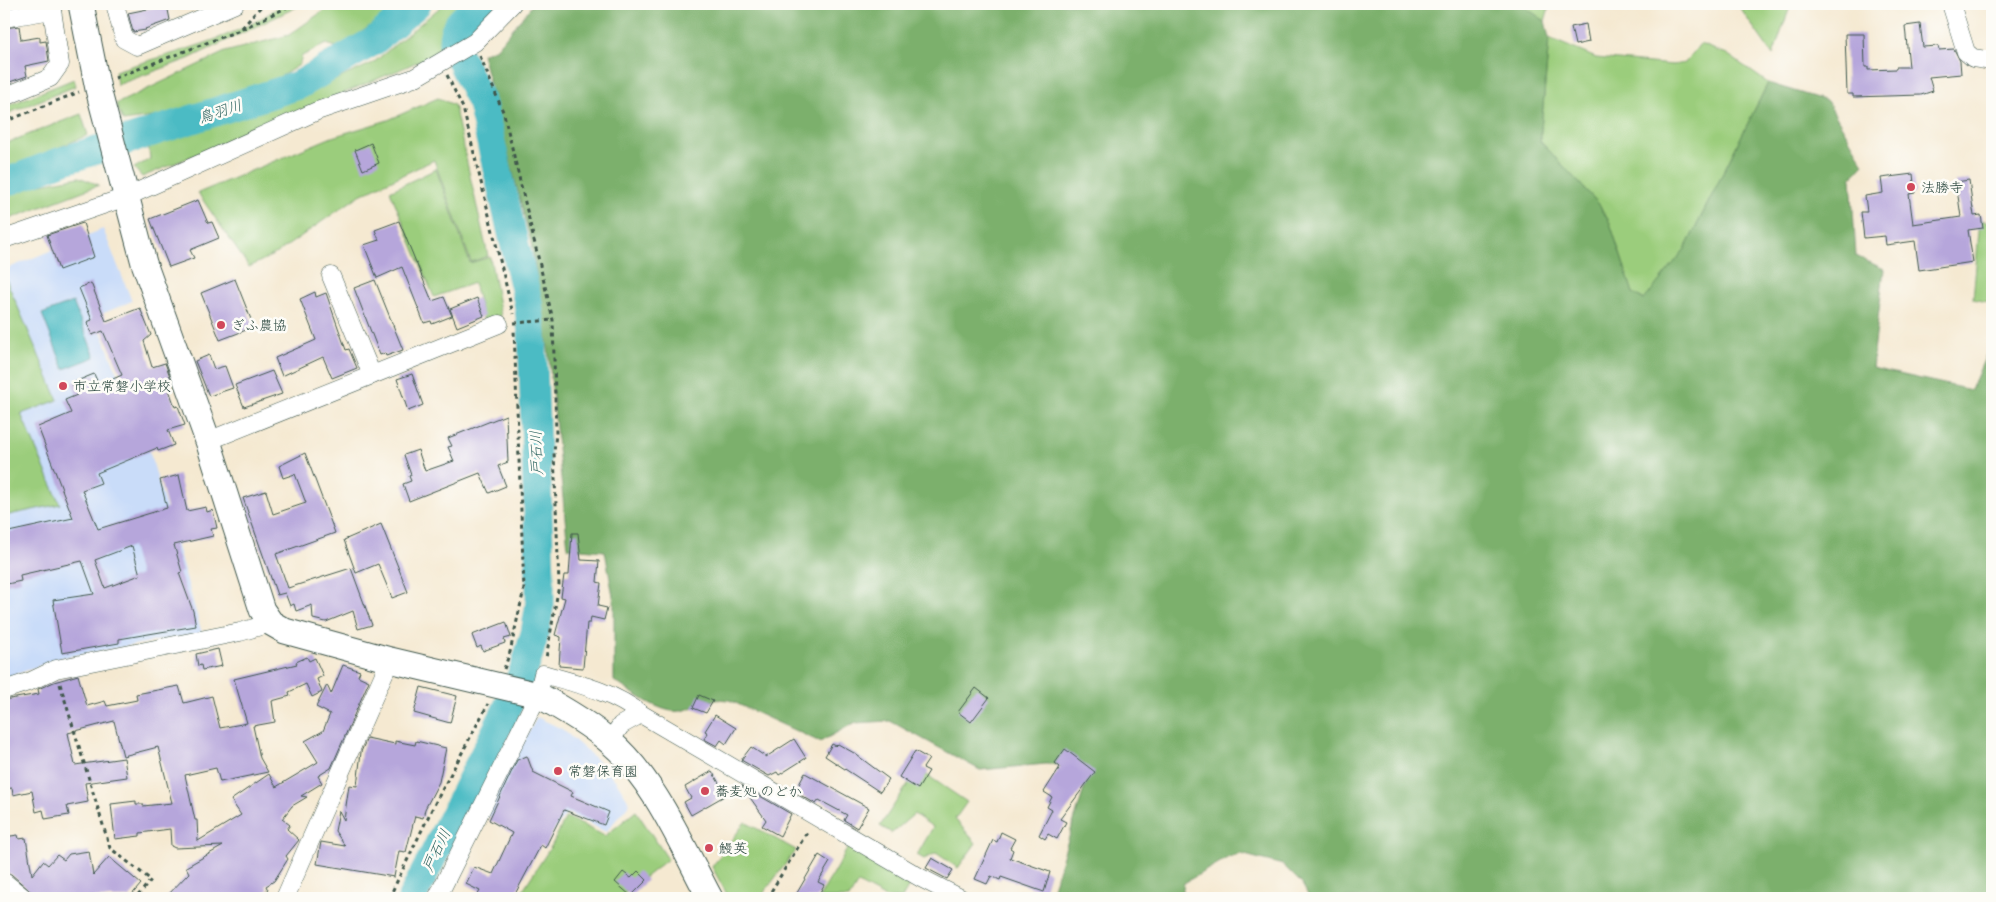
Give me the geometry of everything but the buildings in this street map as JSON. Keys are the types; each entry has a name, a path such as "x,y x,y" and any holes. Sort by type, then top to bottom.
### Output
{"street":[{"path":"81,4 98,86 124,192 144,262 208,441 262,610 271,623 285,631 390,660 499,686 608,693 625,701 641,714 921,878 960,898"},
{"path":"115,4 124,39 137,46 208,9 235,4"},
{"path":"4,240 63,218 318,111 414,78 472,45 512,4"},
{"path":"1951,4 1966,52 1973,58 1992,61"},
{"path":"4,18 52,7 60,64 50,78 4,97"},
{"path":"4,247 63,218"},
{"path":"331,276 372,375"},
{"path":"208,441 499,324"},
{"path":"4,690 31,681 56,669 240,632 271,623"},
{"path":"284,898 390,660"},
{"path":"537,687 558,706 610,742 648,788 710,898"},
{"path":"437,898 537,687"},
{"path":"610,742 621,725 641,714"},
{"path":"4,882 24,898"}],"path":[{"path":"240,30 263,4"},
{"path":"4,122 240,30 294,4"},
{"path":"472,45 504,114 553,320 556,434 554,452 559,585 537,687"},
{"path":"389,898 433,807 499,686 510,652 524,589 514,323 463,108 444,62"},
{"path":"517,323 553,320"},
{"path":"56,669 110,848 151,880 136,898"},
{"path":"767,898 817,817"}],"shaded area":[{"name":"市立常磐小学校","path":"103,229 132,301 95,317 151,456 202,633 60,658 4,679 4,270"},
{"name":"常磐保育園","path":"537,717 562,729 599,762 616,781 630,803 606,832 567,813 545,843 485,814"}],"green space":[{"path":"282,4 303,4 188,59 117,85 115,71 203,44 247,26 266,16"},
{"path":"333,4 400,4 340,48 326,44 302,56 299,65 234,106 123,121 116,104 225,52 289,35"},
{"path":"444,4 493,4 466,32 428,57 142,177 134,168 150,159 148,142 165,135 175,120 270,109 373,63"},
{"path":"533,4 1520,4 1545,21 1549,38 1540,141 1598,203 1610,223 1633,293 1644,300 1685,249 1768,83 1827,101 1864,164 1851,178 1856,256 1884,269 1872,368 1971,390 1992,341 1992,898 1306,898 1308,895 1302,884 1283,865 1241,854 1229,857 1184,883 1181,898 1056,898 1051,894 1085,786 1083,773 1072,766 1046,764 980,770 890,721 854,723 820,742 729,700 715,700 681,711 673,711 656,706 637,696 614,681 614,602 605,551 568,548 548,348 531,242 482,54 497,48"},
{"path":"1520,4 1550,4 1545,21"},
{"path":"1737,4 1791,4 1773,55"},
{"path":"1549,38 1596,58 1673,65 1685,63 1700,44 1727,54 1768,83 1685,249 1645,300 1633,293 1610,223 1598,203 1540,141"},
{"path":"74,79 76,86 4,115 4,107"},
{"path":"438,98 454,105 488,256 471,262 434,160 360,195 277,253 249,267 198,193 332,137 388,120"},
{"path":"81,114 88,135 4,171 4,144"},
{"path":"436,169 470,263 490,257 501,316 484,321 474,283 434,297 390,191"},
{"path":"79,177 99,185 4,221 4,196 31,186"},
{"path":"1980,220 1992,223 1992,303 1973,299"},
{"path":"5,277 58,400 21,414 60,504 4,516"},
{"path":"918,769 967,802 955,819 976,843 958,868 936,853 924,859 917,855 933,827 914,814 892,833 880,826"},
{"path":"636,811 668,859 619,898 531,898 522,891 552,845 566,817 605,836"},
{"path":"745,822 796,850 760,898 729,898 712,867"},
{"path":"850,844 913,879 902,898 886,898 858,883 849,898 819,898"}],"water":[{"path":"73,302 95,357 64,369 42,314"}],"waterway":[{"name":"鳥羽川","path":"4,183 59,162 299,85 374,41 417,4"},
{"name":"戸石川","path":"412,898 505,713 525,667 535,633 540,603 532,333 528,302 482,104 453,44 453,37 458,25 481,4"}],"place":[{"name":"法勝寺","path":"1911,187"},
{"name":"ぎふ農協","path":"221,325"},
{"name":"市立常磐小学校","path":"63,386"},
{"name":"常磐保育園","path":"558,771"},
{"name":"蕎麦処 のどか","path":"705,791"},
{"name":"鰻英","path":"709,848"}]}
